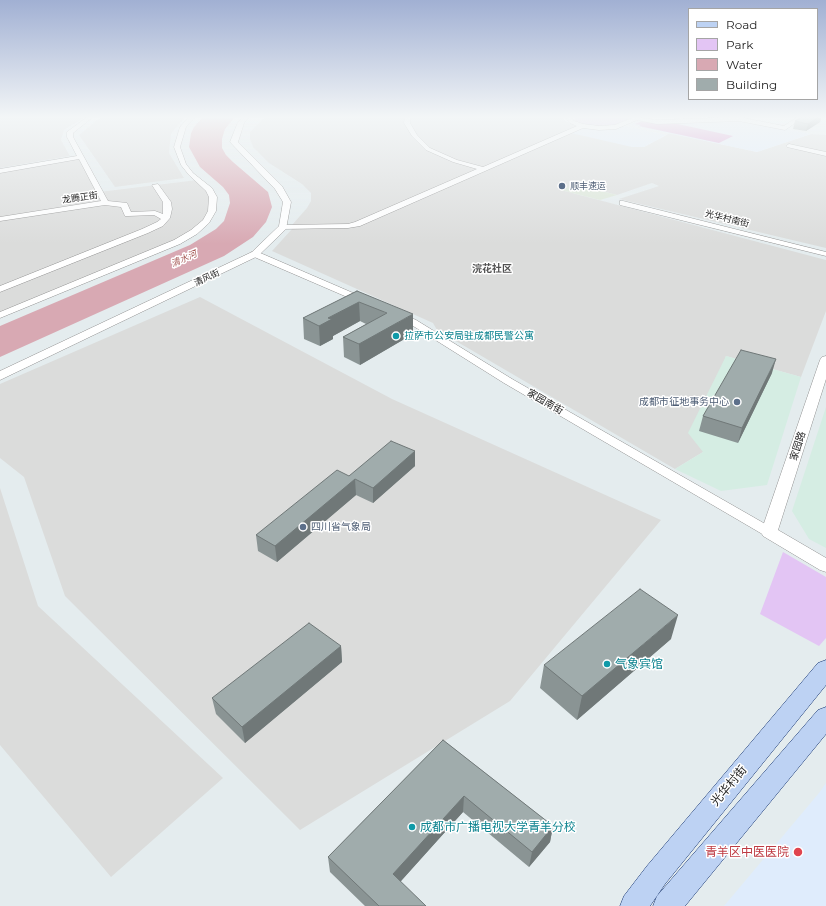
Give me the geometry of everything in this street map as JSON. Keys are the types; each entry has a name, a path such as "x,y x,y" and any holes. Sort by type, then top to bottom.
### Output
{"main road":[{"name":"光华村街","path":"634,906 656,875 826,669"},
{"path":"667,906 826,717"}],"street":[{"path":"0,171 68,159"},
{"name":"龙腾正街","path":"0,219 105,203 82,159"},
{"path":"0,315 177,242 194,232 206,221 212,211 213,196 209,190 191,174 180,159"},
{"path":"251,159 279,188 287,202 283,227 348,226 357,224 506,159"},
{"path":"451,159 484,169"},
{"path":"0,289 146,231 160,224 166,218 168,209 167,202 156,185"},
{"path":"105,203 124,206 128,214 155,213 168,209"},
{"name":"光华村南街","path":"623,203 826,254"},
{"path":"155,213 166,218"},
{"name":"清风街","path":"0,376 255,254 283,227"},
{"name":"家园南街","path":"255,254 413,322 508,381 826,566"},
{"name":"家园路","path":"769,532 826,360"}],"shaded area":[{"path":"0,159 51,159 0,168"},
{"path":"68,159 82,159 99,192 197,180 209,190 212,211 194,232 0,315 0,171"},
{"path":"96,159 173,159 184,178 115,187"},
{"path":"265,159 826,159 826,248 619,199 659,186 652,183 617,195 575,184 561,190 826,260 826,311 801,377 726,356 703,452 675,469 437,330 433,323 272,251 292,229 292,225 307,208 311,201 311,193 302,184"},
{"path":"574,184 617,195 600,200 561,190"},
{"path":"200,297 392,399 661,520 510,701 300,830 65,596 24,477 0,458 0,384"},
{"path":"726,356 801,377 767,485 721,491 675,469 703,452 688,433"},
{"path":"826,407 826,548 809,539 792,511"},
{"path":"0,488 38,606 223,778 111,877 0,745"},
{"name":"青羊区中医医院","path":"826,783 826,906 724,906 819,793"}],"green space":[{"path":"783,552 826,577 826,638 819,646 760,614"}],"water":[{"name":"清水河","path":"196,159 230,159 268,192 272,207 266,222 253,237 224,256 0,357 0,326 190,245 216,229 224,221 230,203 229,195 223,187 200,167"}],"building":[{"path":"357,291 413,314 359,344 343,337 387,313 359,302 328,318 332,319 319,326 303,318"},
{"name":"成都市征地事务中心","path":"741,350 776,359 742,428 703,416"},
{"path":"391,441 415,451 373,488 355,479 275,546 256,535 337,470 349,476"},
{"path":"640,589 678,615 582,696 544,665"},
{"path":"309,623 341,646 242,727 212,698"},
{"name":"成都市广播电视大学青羊分校","path":"443,740 553,826 532,852 464,796 393,874 426,906 379,906 328,857"}],"place":[{"name":"顺丰速运","path":"562,186"},
{"name":"拉萨市公安局驻成都民警公寓","path":"396,336"},
{"name":"成都市征地事务中心","path":"737,402"},
{"name":"四川省气象局","path":"303,527"},
{"name":"气象宾馆","path":"607,664"},
{"name":"成都市广播电视大学青羊分校","path":"412,827"},
{"name":"青羊区中医医院","path":"798,852"}],"district":[{"name":"浣花社区","path":"492,269"}]}
